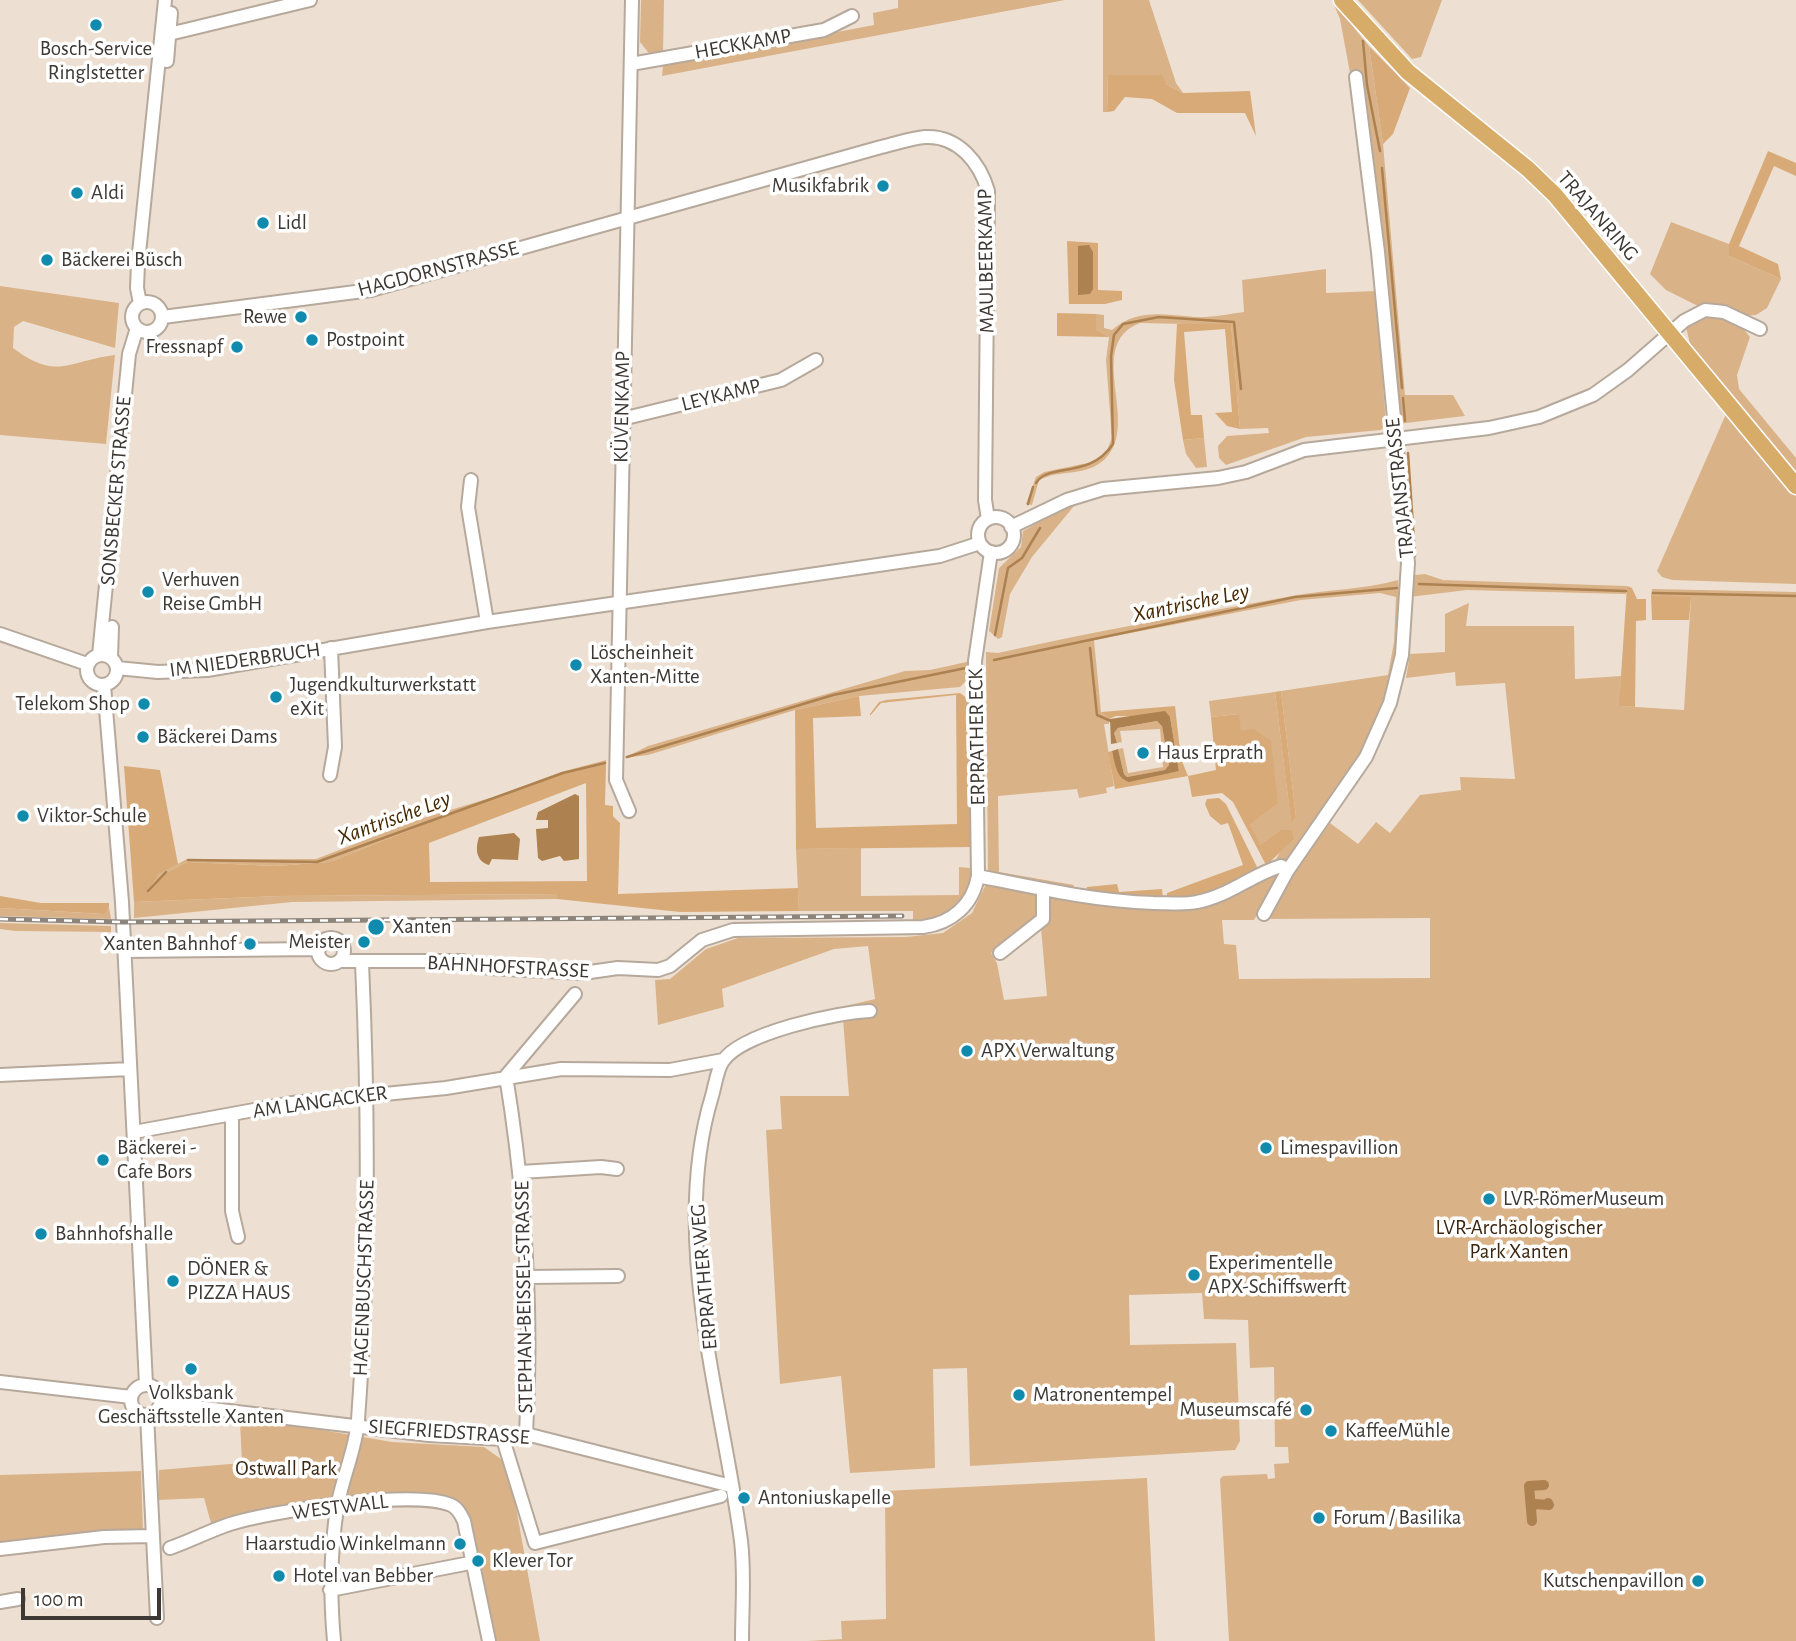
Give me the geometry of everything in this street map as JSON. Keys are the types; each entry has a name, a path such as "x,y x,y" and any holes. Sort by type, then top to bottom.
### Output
{"main road":[{"name":"TRAJANRING","path":"1342,0 1408,72 1528,169 1555,195 1796,486"}],"street":[{"name":"SONSBECKER STRASSE","path":"164,0 165,35"},
{"name":"SONSBECKER STRASSE","path":"109,660 129,360 141,330 132,315 144,302 136,288 138,263 165,35 173,0"},
{"path":"165,35 310,0"},
{"name":"KÜVENKAMP","path":"629,811 616,780 632,0"},
{"name":"HECKKAMP","path":"631,64 824,30 852,16"},
{"name":"TRAJANSTRASSE","path":"1264,914 1287,870 1366,757 1380,732 1402,655 1408,564 1378,252 1356,77"},
{"name":"MAULBEERKAMP","path":"627,218 926,136 961,147 975,160 988,191 985,500 988,519 979,529 980,543"},
{"name":"HAGDORNSTRASSE","path":"163,317 371,290 627,218"},
{"path":"141,330 157,328 163,317 158,306 144,302"},
{"path":"1011,527 1084,493 1226,477 1304,450 1489,428 1539,417 1565,408 1602,388 1693,314 1705,310 1724,312 1760,329"},
{"name":"LEYKAMP","path":"622,419 781,380 816,360"},
{"path":"471,480 468,507 486,622"},
{"path":"619,604 940,556 980,543 991,552 998,553 1010,546 1013,540 1011,527 1001,518 988,519"},
{"name":"ERPRATHER ECK","path":"956,915 971,897 978,876 975,661 991,552"},
{"name":"IM NIEDERBRUCH","path":"109,660 193,672 486,622 619,604"},
{"path":"0,634 87,664 109,660 115,678 104,685"},
{"name":"IM NIEDERBRUCH","path":"330,775 335,747 331,648"},
{"path":"87,664 91,680 104,685"},
{"path":"104,685 124,951 146,1384"},
{"path":"978,876 1132,902 1195,903 1229,893 1266,870 1281,866 1287,870"},
{"path":"1000,953 1043,919 1043,889"},
{"name":"BAHNHOFSTRASSE","path":"319,949 325,962 462,961 489,968 583,973 618,968 658,970 670,966 702,940 733,930 923,927 944,922 956,915"},
{"path":"124,951 319,949 323,941 336,939 344,950 339,961"},
{"name":"HAGENBUSCHSTRASSE","path":"334,1641 330,1590 337,1506 357,1426 368,1220 368,1094 362,963"},
{"path":"506,1076 575,993"},
{"path":"723,1060 751,1039 846,1012 870,1011"},
{"name":"AM LANGACKER","path":"134,1132 232,1114 368,1094 446,1088 561,1069 670,1070 723,1060"},
{"name":"ERPRATHER WEG","path":"723,1060 703,1125 695,1222 706,1341 741,1544 742,1641"},
{"path":"0,1075 131,1069"},
{"name":"STEPHAN-BEISSEL-STRASSE","path":"506,1076 521,1172 527,1277 529,1387 526,1434"},
{"path":"232,1114 232,1211 238,1237"},
{"path":"521,1172 601,1167 617,1169"},
{"path":"527,1277 618,1276"},
{"path":"0,1382 131,1397"},
{"path":"146,1384 158,1390 162,1403 153,1414 146,1415 135,1410 131,1397 136,1388 146,1384"},
{"name":"SIEGFRIEDSTRASSE","path":"162,1403 429,1435 503,1439 526,1434 731,1486"},
{"path":"146,1415 160,1546 157,1618"},
{"path":"503,1439 535,1544 722,1496"},
{"name":"WESTWALL","path":"0,1549 104,1537 160,1546 248,1519 411,1499 455,1506 464,1521 470,1563"},
{"path":"330,1590 470,1563 489,1641"},
{"path":"0,1602 18,1598"}],"green space":[{"path":"641,0 664,0 663,54 651,56 640,42"},
{"path":"898,0 1065,0 662,76 663,65 874,25 873,13 898,8"},
{"path":"1103,0 1149,0 1176,83 1183,93 1166,84 1108,75 1107,112 1103,112"},
{"path":"1358,0 1442,0 1421,57 1412,59"},
{"path":"1333,2 1369,46 1383,144 1405,395 1453,395 1465,416 1397,424 1381,238 1361,72 1350,73 1340,19"},
{"path":"1671,222 1729,244 1729,256 1781,279 1767,308 1756,315 1742,316 1714,305 1698,306 1666,290 1650,274"},
{"path":"1326,269 1326,293 1376,291 1386,425 1381,430 1306,437 1226,465 1219,458 1218,446 1227,436 1269,433 1268,428 1240,429 1231,325 1140,323 1124,334 1116,348 1114,366 1118,426 1115,444 1098,465 1039,480 1032,505 1026,504 1036,477 1044,472 1097,461 1105,455 1112,438 1106,360 1109,337 1096,329 1096,314 1104,315 1104,328 1112,330 1131,318 1151,314 1201,317 1244,312 1242,280"},
{"path":"0,286 119,303 115,348 23,321 14,327 13,348 41,364 62,366 115,355 106,444 0,435"},
{"path":"1718,315 1741,326 1750,337 1737,375 1739,389 1796,458 1796,476 1690,344 1686,327 1696,316"},
{"path":"1726,414 1796,494 1796,584 1672,580 1662,577 1657,571"},
{"path":"1204,438 1207,467 1196,468 1186,454 1183,440"},
{"path":"1073,503 1074,506 1032,557 1010,594 1002,637 998,639 989,631 999,568 1021,547 1023,531"},
{"path":"1425,574 1443,580 1627,586 1626,594 1467,590 1409,597 1410,581 1415,575"},
{"path":"1398,580 1399,624 1394,669 1390,691 1375,735 1338,796 1290,861 1275,861 1282,848 1294,840 1280,830 1259,846 1250,824 1238,714 1211,717 1209,701 1275,692 1291,821 1296,817 1281,691 1388,675 1394,642 1396,597 1380,593 1301,600 1094,640 1101,712 1109,719 1109,724 1104,724 1114,786 1106,788 1107,793 1079,798 1077,789 998,796 999,872 1074,885 1071,891 988,874 986,652 998,653 1218,609"},
{"name":"LVR-Archäologischer Park Xanten","path":"1652,589 1796,592 1796,1641 1229,1641 1220,1479 1223,1476 1267,1474 1268,1479 1275,1478 1274,1464 1289,1463 1288,1447 1275,1447 1274,1367 1250,1368 1248,1320 1204,1319 1202,1293 1129,1295 1130,1345 1236,1343 1240,1441 1235,1450 970,1466 967,1368 933,1369 935,1468 850,1473 841,1376 780,1384 766,1130 782,1129 780,1096 849,1096 843,1019 837,1008 875,999 868,946 834,949 722,989 724,1007 658,1025 655,980 670,979 706,949 738,938 906,937 943,933 972,913 988,880 1040,892 1041,917 991,953 997,963 1004,1000 1047,996 1041,928 1047,896 1150,908 1277,870 1279,874 1254,920 1222,920 1224,944 1236,945 1239,979 1430,978 1430,918 1270,919 1289,880 1330,823 1358,844 1376,822 1390,833 1420,795 1461,790 1460,777 1515,779 1505,683 1456,686 1455,672 1406,678 1410,654 1445,652 1445,614 1469,603 1466,626 1574,626 1575,679 1621,676 1620,706 1684,710 1691,598 1651,595"},
{"path":"971,661 971,676 960,687 859,696 795,710 648,755 624,758 648,746 905,671 930,670"},
{"path":"1157,721 1162,725 1169,765 1166,770 1127,777 1118,749 1123,748 1128,773 1163,767 1160,729 1120,731 1122,742 1117,743 1114,733 1118,728"},
{"path":"606,760 606,764 563,774 447,815 330,862 275,866 187,862 160,876 146,892 159,874 187,859 316,859 417,820 500,795 561,772"},
{"path":"861,848 861,896 959,895 959,867 970,868 975,874 965,895 953,910 926,922 913,924 913,911 799,911 796,849"},
{"path":"557,894 557,899 292,902 134,918 134,902 279,896"},
{"path":"109,907 111,919 0,916 0,908 103,914"},
{"path":"0,923 111,926 111,932 15,931 0,929"},
{"name":"Ostwall Park","path":"240,1421 299,1426 392,1442 484,1447 501,1459 512,1485 540,1641 489,1641 460,1514 410,1499 211,1523 204,1498 158,1500 159,1470 242,1463"},
{"path":"141,1471 143,1531 55,1535 0,1543 0,1475"},
{"path":"1147,1478 1155,1641 808,1641 842,1639 841,1621 886,1619 885,1491"}],"shaded area":[{"path":"1369,46 1410,88 1393,134 1383,144"},
{"path":"1108,75 1162,75 1166,84 1183,93 1250,91 1256,136 1245,113 1177,113 1152,99 1125,97 1114,111 1107,112"},
{"path":"1768,151 1796,163 1796,176 1774,166 1739,246 1778,264 1781,279 1729,256 1729,244"},
{"path":"1067,241 1098,243 1098,290 1122,291 1122,300 1105,304 1069,304"},
{"path":"1089,245 1093,252 1093,289 1090,294 1078,295 1078,246"},
{"path":"1057,313 1096,314 1096,329 1109,337 1057,336"},
{"path":"1177,324 1231,324 1240,429 1227,426 1215,413 1232,412 1225,329 1184,332 1191,415 1202,415 1204,438 1183,440 1174,380"},
{"path":"1627,586 1632,588 1637,599 1646,599 1646,620 1636,621 1635,707 1619,706"},
{"path":"1651,595 1691,597 1689,620 1652,620"},
{"path":"1281,691 1296,817 1291,822 1275,692"},
{"path":"960,693 972,702 974,847 796,849 795,710 859,696 861,716 813,718 816,828 957,824 956,695 881,703 870,714 879,702 886,700"},
{"path":"1175,706 1181,759 1188,776 1115,789 1108,752 1112,751 1124,780 1179,771 1170,717 1116,716 1109,719 1101,712"},
{"path":"1165,711 1170,717 1179,771 1129,782 1125,780 1117,770 1112,751 1118,749 1127,777 1165,770 1169,765 1162,726 1157,721 1118,728 1114,733 1117,743 1111,744 1110,719"},
{"path":"1239,714 1241,731 1254,729 1271,741 1278,803 1250,824 1260,845 1280,830 1292,830 1294,840 1266,865 1233,802 1222,793 1192,797 1188,776 1216,770 1211,717"},
{"path":"606,764 605,805 613,806 613,816 620,823 618,894 798,888 799,911 680,912 557,899 557,894 279,896 134,902 124,766 160,770 178,864 159,874 147,892 160,876 187,862 275,866 330,862 447,815 563,774","holes":["586,783 587,881 430,882 429,843"]},
{"path":"575,794 579,796 579,859 564,861 560,856 542,861 538,858 536,829 548,828 548,820 536,820 538,812"},
{"path":"1219,798 1226,804 1259,871 1200,898 1167,898 1167,893 1243,865 1228,823 1221,825 1210,816 1205,804 1207,799"},
{"path":"514,833 520,839 518,860 492,859 489,865 481,861 477,850 479,837"},
{"path":"1117,884 1119,892 1162,889 1163,898 1086,895 1087,887"},
{"path":"0,896 41,903 109,903 109,907 104,914 0,908"}],"waterway":[{"path":"1363,41 1367,85 1380,151"},
{"path":"1382,168 1402,388"},
{"path":"1036,483 1050,473 1082,467 1093,462 1113,444 1111,356 1114,335 1123,324 1159,317 1234,322 1241,389"},
{"path":"1403,398 1405,421"},
{"path":"1408,453 1415,556"},
{"path":"1028,504 1033,487"},
{"path":"995,635 1008,568 1022,558 1040,528"},
{"name":"Xantrische Ley","path":"1419,584 1626,591"},
{"name":"Xantrische Ley","path":"994,660 1295,597 1397,588"},
{"name":"Xantrische Ley","path":"1653,593 1796,596"},
{"path":"1090,648 1097,715 1111,721"},
{"name":"Xantrische Ley","path":"627,757 833,695 966,668"},
{"name":"Xantrische Ley","path":"188,860 317,862 563,773 605,763"},
{"name":"Xantrische Ley","path":"148,891 166,872"},
{"path":"1532,1521 1529,1486 1544,1485"},
{"path":"1531,1508 1535,1504 1549,1505 1548,1503"}],"railway":[{"path":"0,919 123,922 902,916"}],"place":[{"name":"Bosch-Service Ringlstetter","path":"96,25"},
{"name":"Musikfabrik","path":"883,186"},
{"name":"Aldi","path":"77,193"},
{"name":"Lidl","path":"263,223"},
{"name":"Bäckerei Büsch","path":"47,260"},
{"name":"Rewe","path":"301,317"},
{"name":"Postpoint","path":"312,340"},
{"name":"Fressnapf","path":"237,347"},
{"name":"Verhuven Reise GmbH","path":"148,592"},
{"name":"Löscheinheit Xanten-Mitte","path":"576,665"},
{"name":"Jugendkulturwerkstatt eXit","path":"276,697"},
{"name":"Telekom Shop","path":"144,704"},
{"name":"Bäckerei Dams","path":"143,737"},
{"name":"Haus Erprath","path":"1143,753"},
{"name":"Viktor-Schule","path":"23,816"},
{"name":"Xanten","path":"376,927"},
{"name":"Meister","path":"364,942"},
{"name":"Xanten Bahnhof","path":"250,944"},
{"name":"APX Verwaltung","path":"967,1051"},
{"name":"Limespavillion","path":"1266,1148"},
{"name":"Bäckerei - Cafe Bors","path":"103,1160"},
{"name":"LVR-RömerMuseum","path":"1489,1199"},
{"name":"Bahnhofshalle","path":"41,1234"},
{"name":"Experimentelle APX-Schiffswerft","path":"1194,1275"},
{"name":"DÖNER & PIZZA HAUS","path":"173,1281"},
{"name":"Volksbank Geschäftsstelle Xanten","path":"191,1369"},
{"name":"Matronentempel","path":"1019,1395"},
{"name":"Museumscafé","path":"1306,1410"},
{"name":"KaffeeMühle","path":"1331,1431"},
{"name":"Antoniuskapelle","path":"744,1498"},
{"name":"Forum / Basilika","path":"1319,1518"},
{"name":"Haarstudio Winkelmann","path":"460,1544"},
{"name":"Klever Tor","path":"478,1561"},
{"name":"Hotel van Bebber","path":"279,1576"},
{"name":"Kutschenpavillon","path":"1698,1581"}]}
